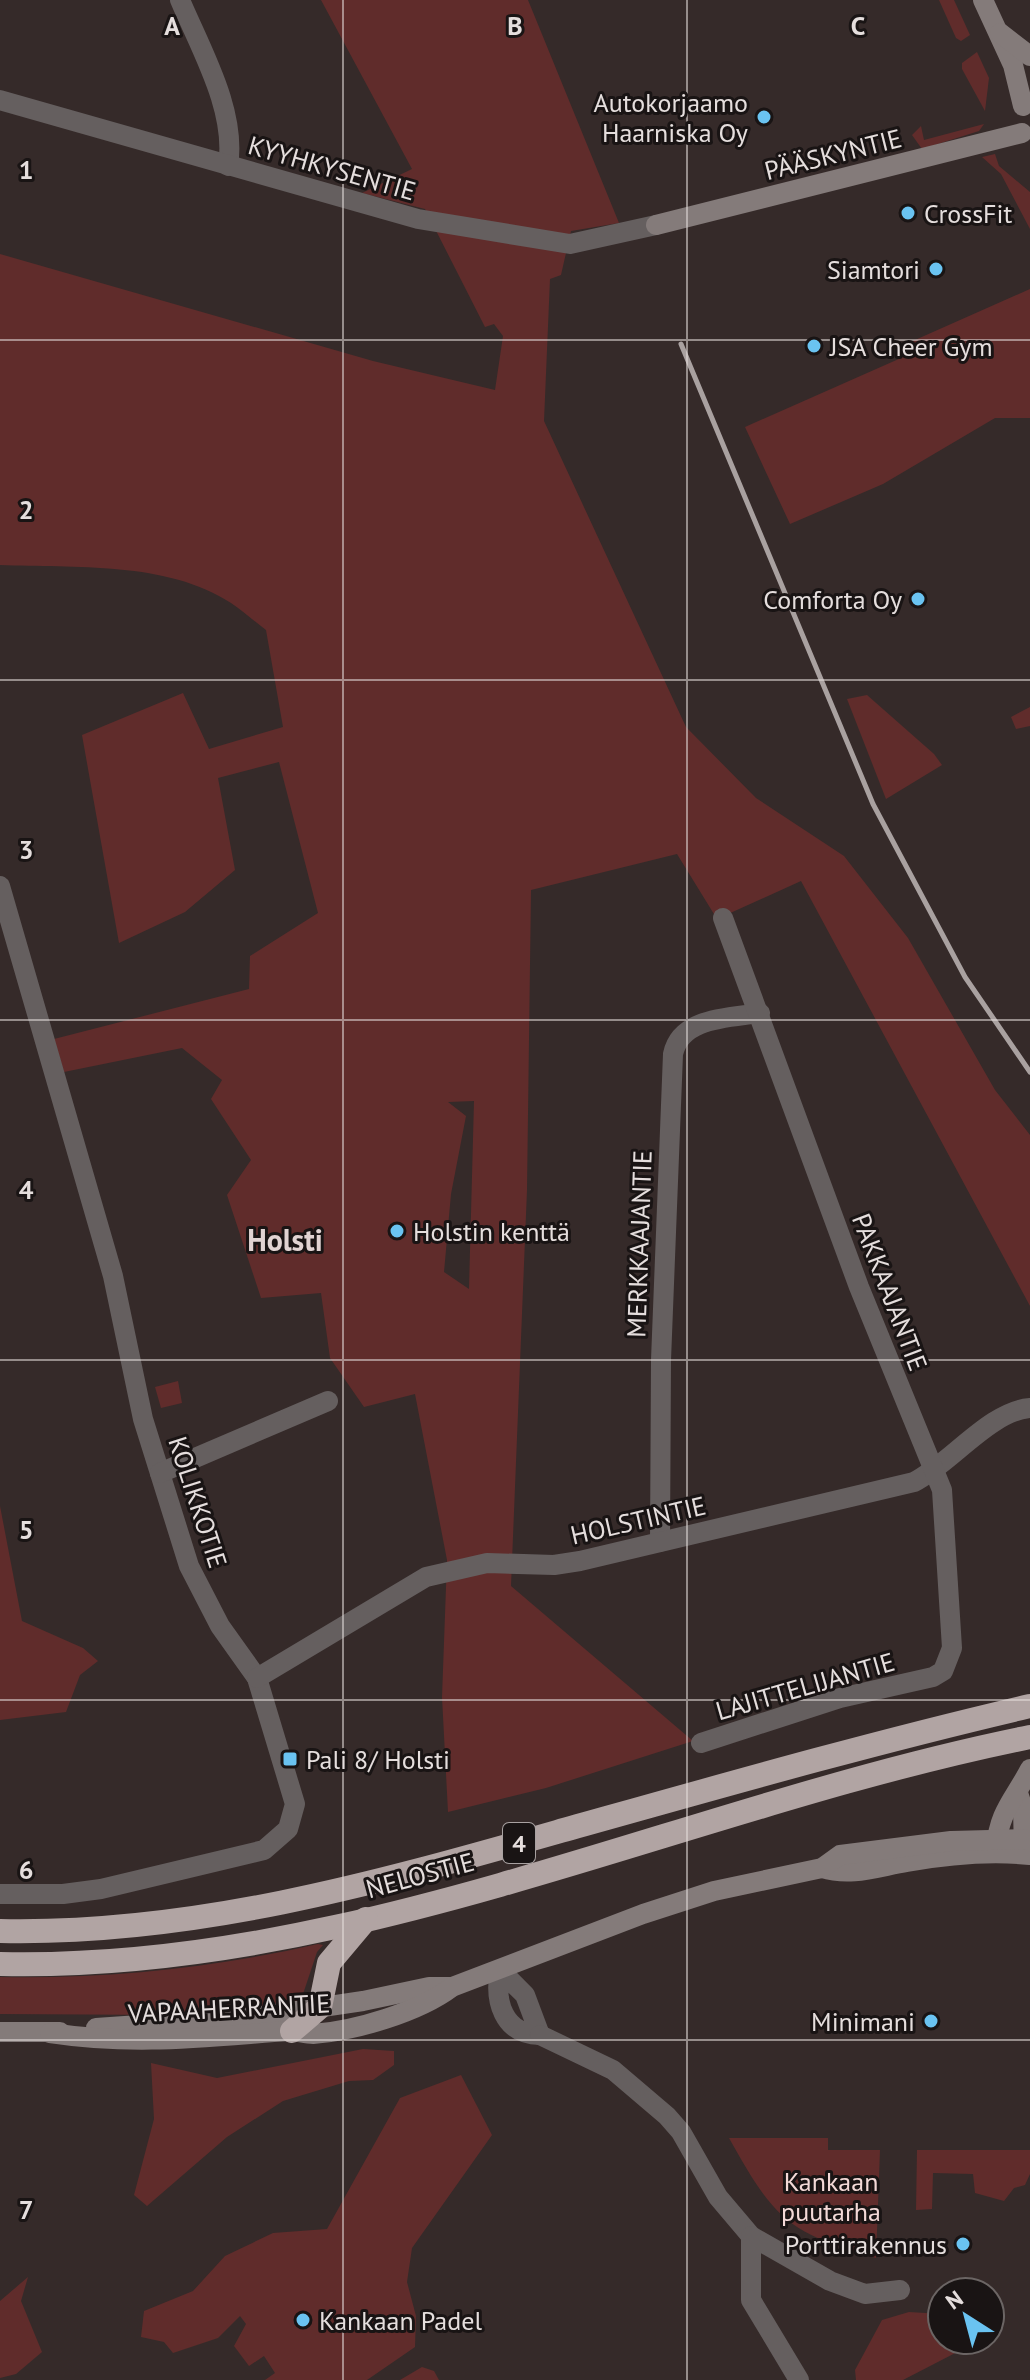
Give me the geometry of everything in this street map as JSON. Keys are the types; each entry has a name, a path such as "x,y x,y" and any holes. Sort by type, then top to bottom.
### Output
{"highway":[{"name":"NELOSTIE","path":"0,1931 56,1932 132,1927 278,1905 376,1883 900,1736 1030,1706"},
{"name":"NELOSTIE","path":"0,1964 60,1965 140,1960 213,1951 366,1919 910,1766 1030,1737"},
{"path":"292,2031 320,2007 329,1963 366,1919"}],"street":[{"path":"180,0 226,117 232,142 228,166"},
{"path":"983,0 1000,33 1026,100 1026,139"},
{"path":"1000,33 1030,56"},
{"name":"KYYHKYSENTIE","path":"0,100 418,219 570,244 656,225"},
{"name":"PÄÄSKYNTIE","path":"656,225 1026,139"},
{"name":"KOLIKKOTIE","path":"0,886 75,1139 121,1308 143,1419 160,1473 196,1584 225,1634 257,1678 295,1804 288,1829 264,1850 101,1889 63,1894 0,1894"},
{"name":"PAKKAAJANTIE","path":"723,918 859,1287 942,1490 952,1648 943,1671 923,1680"},
{"name":"MERKKAAJANTIE","path":"660,1542 661,1360 673,1054 675,1044 690,1028 760,1013"},
{"path":"160,1473 328,1401"},
{"name":"HOLSTINTIE","path":"257,1678 410,1585 446,1570 487,1563 554,1565 914,1482 936,1471 994,1423 1017,1410 1030,1408"},
{"name":"LAJITTELIJANTIE","path":"701,1743 840,1698 923,1680"},
{"path":"997,1846 1005,1807 1018,1793 1030,1769"},
{"path":"1018,1793 1023,1808 1027,1847"},
{"name":"VAPAAHERRANTIE","path":"50,2033 134,2041 213,2040 292,2031 310,2034 335,2030 433,2001 452,1987 676,1903 748,1882 822,1868 840,1855 865,1849 1027,1847"},
{"path":"500,1970 525,1995 540,2035 613,2070 667,2116 681,2132 718,2197 751,2236 830,2281 865,2294 900,2290"},
{"name":"VAPAAHERRANTIE","path":"0,2032 50,2033 255,2017 429,1987 452,1987"},
{"path":"751,2236 751,2300 799,2380"}],"green space":[{"path":"321,0 528,0 619,223 571,231 561,275 550,279 544,421 686,727 756,798 844,856 908,938 995,1090 1030,1135 1030,1306 801,881 717,919 677,854 531,890 527,1190 511,1586 693,1741 546,1788 448,1812 442,1697 447,1560 415,1394 364,1407 330,1358 321,1293 261,1298 227,1195 251,1160 211,1099 222,1080 182,1048 64,1072 54,1039 249,989 250,956 318,913 279,762 218,778 235,870 185,912 119,943 82,735 183,693 209,749 283,727 266,630 231,603 206,589 178,580 119,569 0,565 0,254 373,361 495,390 503,336 494,324 485,327 425,209 362,193 412,169","holes":["474,1101 469,1289 444,1272 451,1194 466,1116 448,1102"]},
{"path":"939,0 954,0 970,35 961,41 956,38"},
{"path":"977,52 989,78 985,111 962,69 962,63"},
{"path":"984,124 979,131 922,149 912,135 921,126 924,140"},
{"path":"995,154 999,166 1030,192 1030,229 1001,174 982,157"},
{"path":"1030,289 1030,418 995,418 883,484 790,524 745,427 901,358 897,348"},
{"path":"867,695 934,754 942,765 886,799 847,699"},
{"path":"1030,707 1030,726 1016,729 1011,717"},
{"path":"178,1381 182,1403 161,1408 155,1387"},
{"path":"0,1506 22,1621 83,1648 98,1661 80,1675 66,1712 0,1720"},
{"path":"323,1945 317,1952 300,2003 171,2015 0,2014 0,1977 120,1974 199,1966"},
{"path":"363,2049 394,2051 394,2065 373,2080 349,2081 283,2101 227,2137 147,2206 134,2195 154,2119 151,2063 217,2078"},
{"path":"461,2075 492,2135 412,2248 407,2282 416,2316 415,2347 367,2380 265,2380 275,2373 264,2356 249,2366 234,2346 246,2324 240,2316 218,2338 173,2353 164,2342 141,2337 144,2311 193,2291 225,2256 273,2233 327,2229 400,2098"},
{"name":"Kankaan puutarha","path":"729,2138 828,2138 828,2150 880,2150 876,2258 822,2240 786,2218 758,2187"},
{"path":"917,2150 1030,2150 1030,2174 1025,2185 1014,2188 1004,2201 975,2193 973,2174 933,2173 932,2209 916,2210"},
{"path":"28,2277 21,2301 42,2352 16,2374 0,2378 0,2301"},
{"path":"909,2312 926,2313 926,2356 949,2356 903,2380 856,2380 855,2370 882,2320"},
{"path":"422,2367 434,2371 439,2380 400,2380"}],"railway":[{"path":"681,344 873,804 965,977 1030,1072"}],"place":[{"name":"Autokorjaamo Haarniska Oy","path":"764,117"},
{"name":"CrossFit","path":"908,213"},
{"name":"Siamtori","path":"936,269"},
{"name":"JSA Cheer Gym","path":"814,346"},
{"name":"Comforta Oy","path":"918,599"},
{"name":"Holstin kenttä","path":"397,1231"},
{"name":"Pali 8/ Holsti","path":"290,1759"},
{"name":"Minimani","path":"931,2021"},
{"name":"Porttirakennus","path":"963,2244"},
{"name":"Kankaan Padel","path":"303,2320"}],"district":[{"name":"Holsti","path":"285,1239"}]}
